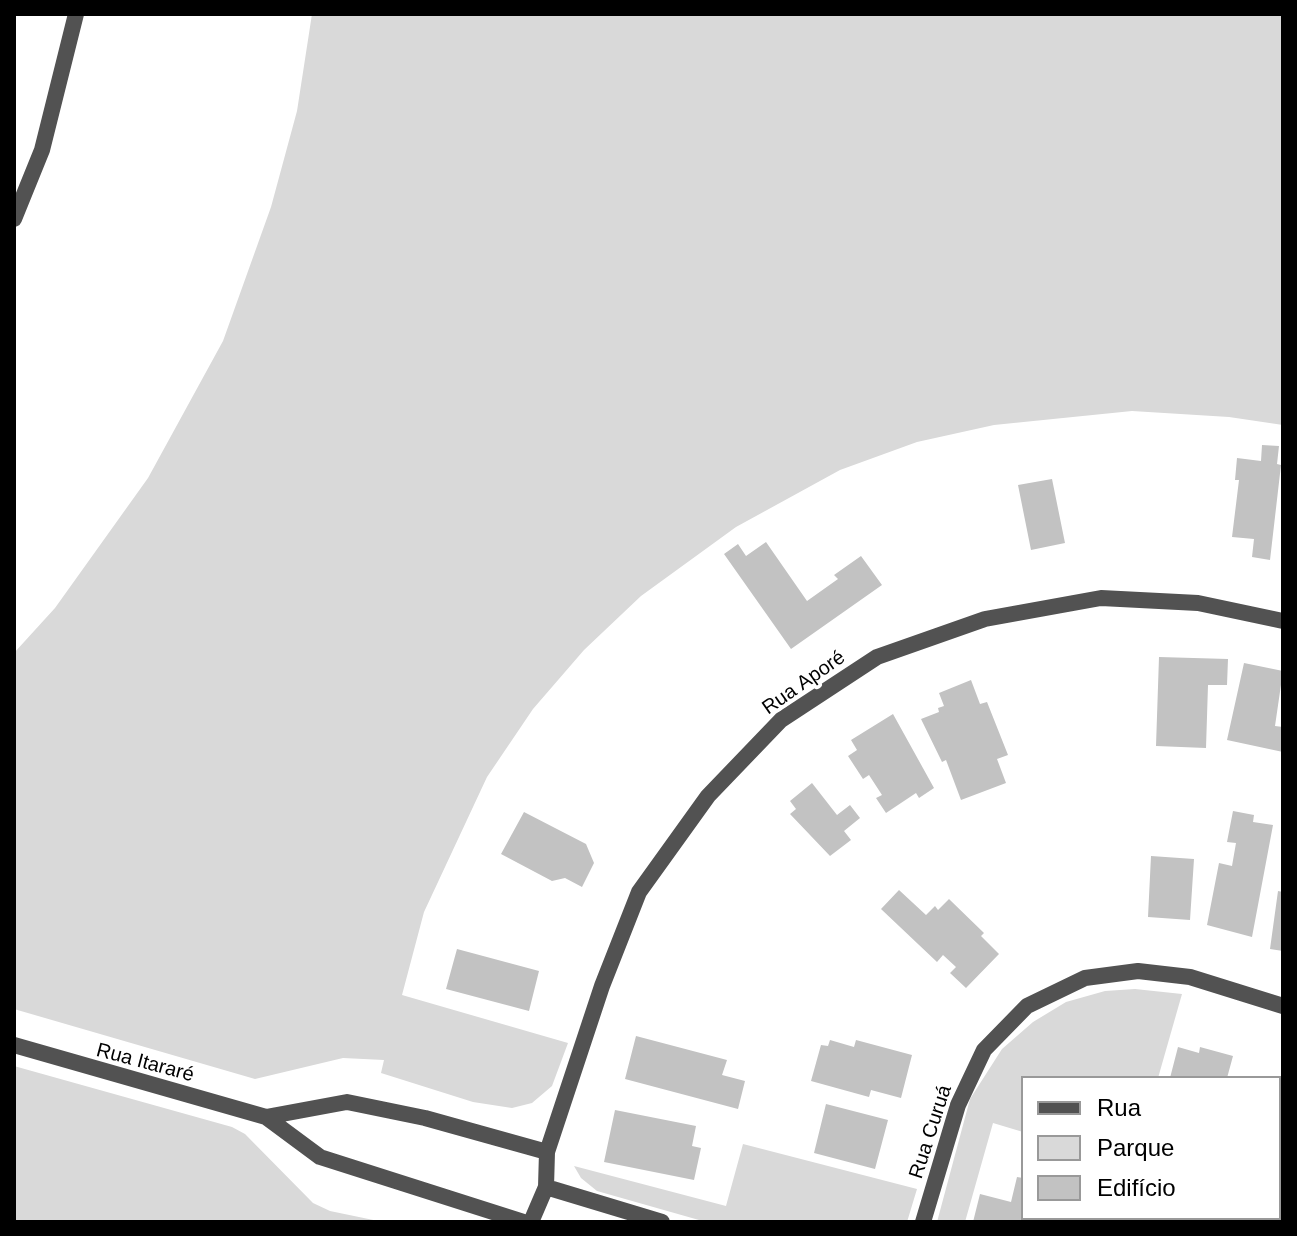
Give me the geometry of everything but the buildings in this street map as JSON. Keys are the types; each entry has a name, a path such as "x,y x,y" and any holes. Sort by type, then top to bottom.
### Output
{"street":[{"path":"14,219 42,150 76,14"},
{"name":"Rua Aporé","path":"546,1187 547,1152 602,986 639,892 708,796 781,720 877,657 985,619 1101,598 1198,603 1283,621"},
{"name":"Rua Curuá","path":"923,1222 958,1105 984,1050 1027,1006 1085,978 1138,971 1190,977 1283,1006"},
{"name":"Rua Itararé","path":"14,1045 266,1117"},
{"path":"266,1117 347,1102 425,1118 547,1152"},
{"path":"266,1117 320,1157 524,1222"},
{"path":"531,1222 546,1187 662,1222"}],"green space":[{"path":"312,14 1283,14 1283,425 1229,417 1132,411 994,425 917,442 840,470 736,527 641,596 584,650 533,709 487,777 424,912 402,995 568,1043 552,1086 532,1103 512,1108 473,1102 381,1073 384,1060 343,1058 255,1079 14,1009 14,653 55,608 148,478 223,341 271,207 297,111"},
{"path":"1135,989 1182,994 1159,1076 1021,1076 1021,1131 993,1123 965,1222 937,1222 970,1099 1002,1049 1033,1022 1066,1002 1105,991"},
{"path":"14,1066 232,1127 245,1134 313,1203 330,1211 383,1222 14,1222"},
{"path":"743,1144 917,1189 907,1222 706,1222 597,1191 581,1178 574,1166 726,1206"}]}
